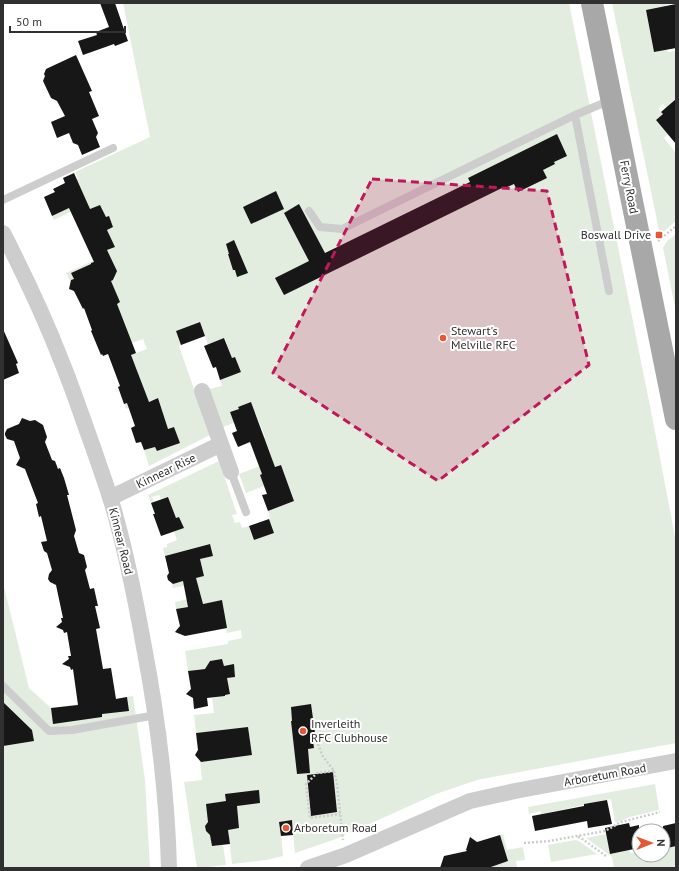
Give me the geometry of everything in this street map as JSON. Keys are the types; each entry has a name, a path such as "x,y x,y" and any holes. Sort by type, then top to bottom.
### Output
{"main road":[{"name":"Ferry Road","path":"592,3 676,419"}],"street":[{"name":"Kinnear Road","path":"3,233 62,360 110,498 128,568 156,714 167,820 169,868"},
{"path":"202,391 231,472"},
{"name":"Kinnear Rise","path":"110,498 221,444"},
{"name":"Arboretum Road","path":"308,868 346,855 470,801 491,795 676,762"}],"lane":[{"path":"309,211 320,227 342,229 575,115 612,99"},
{"path":"575,115 609,291"},
{"path":"3,200 113,148"},
{"path":"231,472 246,512"},
{"path":"3,686 49,731 72,730 156,714"}],"path":[{"path":"318,744 322,755 334,771 342,836 346,855"},
{"path":"334,771 317,773 306,784 310,818 340,814"},
{"path":"524,843 549,841 605,831 621,822 660,812"},
{"path":"576,836 606,856"}],"highlighted area":[{"path":"372,179 547,191 589,365 438,481 273,373"}],"green space":[{"path":"123,3 569,3 676,542 676,743 477,780 436,794 336,839 295,853 292,820 280,822 283,856 266,860 232,864 228,830 239,828 237,806 226,801 205,826 206,831 210,833 212,846 223,845 226,865 197,868 184,782 202,780 200,762 252,755 248,727 196,733 194,715 214,713 212,698 230,694 229,687 223,687 222,679 235,676 233,665 224,666 223,661 217,662 214,660 208,663 209,668 188,671 185,651 228,644 228,641 242,638 241,630 227,633 226,628 213,631 210,615 222,600 176,609 175,602 201,596 197,583 173,588 172,584 204,576 200,559 213,556 209,544 165,556 163,548 167,547 167,544 177,540 174,532 183,528 180,517 176,518 168,497 161,499 159,495 152,497 154,502 151,503 148,495 219,461 237,514 232,515 235,523 240,522 242,528 249,526 254,540 274,533 268,511 294,501 281,465 260,475 264,486 246,493 239,474 273,461 266,443 253,448 250,442 265,437 251,402 230,412 234,423 223,427 209,389 222,386 220,380 241,372 235,357 232,358 225,338 208,345 200,322 176,331 181,345 179,346 210,435 149,466 144,450 155,447 157,451 180,443 174,427 158,432 153,417 163,413 158,398 126,409 124,404 146,396 135,365 131,366 114,361 147,349 143,339 132,343 87,317 120,302 112,285 104,284 115,279 105,257 71,273 74,279 70,281 66,273 95,260 94,256 115,247 107,230 113,227 109,217 106,217 100,205 91,209 72,211 54,220 52,216 86,200 78,181 66,186 66,184 78,179 75,172 150,137"},
{"path":"612,3 666,3 668,13 646,10 654,52 667,49 668,52 676,51 676,99 671,103 673,105 668,110 663,104 658,109 663,114 656,120 668,134 664,138 676,153 676,221 660,235"},
{"path":"676,234 676,312 663,248 667,241"},
{"path":"3,583 29,688 51,708 133,696 145,780 150,868 3,868"},
{"path":"655,784 659,810 630,817 615,823 611,799 541,814 540,811 529,814 528,807"},
{"path":"503,834 507,850 523,847 525,860 516,861 517,868 488,868 503,846 500,835"},
{"path":"606,834 610,854 630,850 631,863 671,863 671,847 676,846 676,868 614,868 612,857 586,838"},
{"path":"575,840 579,841 597,854 551,862 548,845"}],"building":[{"path":"100,3 115,3 128,41 115,46 114,44 83,55 78,41 97,35 96,32 109,27"},
{"path":"676,4 676,48 654,52 646,10"},
{"path":"76,55 92,91 89,92 99,116 92,119 98,133 96,137 100,147 82,155 78,145 73,143 69,133 57,138 51,122 65,116 57,101 51,98 43,81 46,69"},
{"path":"676,99 676,144 656,120 663,114 661,112"},
{"path":"557,134 567,156 554,162 555,164 543,170 547,178 518,192 514,184 503,189 502,188 284,295 275,278 309,261 284,213 299,204 325,253 470,182 468,178"},
{"path":"74,173 90,209 100,205 106,217 109,216 113,227 107,230 115,247 107,250 117,271 113,280 111,281 120,302 117,304 136,353 131,355 149,402 158,398 168,429 174,427 180,443 157,451 155,447 144,450 141,442 136,443 131,428 135,426 127,403 124,404 118,387 120,386 108,354 103,356 102,354 101,355 91,331 92,330 84,308 83,309 74,291 69,289 71,280 74,279 71,273 94,262 69,208 52,216 44,197 55,192 53,189 65,183 63,178"},
{"path":"276,191 284,209 251,224 243,207"},
{"path":"234,240 248,273 237,277 235,270 233,270 226,244"},
{"path":"200,322 205,336 181,345 176,331"},
{"path":"3,329 18,363 16,364 19,373 3,380"},
{"path":"224,338 232,358 235,357 241,372 220,380 216,367 213,368 204,346"},
{"path":"251,402 275,467 281,465 294,501 268,511 262,495 267,494 260,475 262,474 250,442 238,447 232,433 237,431 230,412"},
{"path":"22,418 30,421 35,420 43,425 47,437 45,442 52,460 55,461 58,469 60,468 64,478 76,530 74,536 79,553 84,555 87,567 85,570 90,589 94,588 98,606 95,606 100,628 96,629 103,669 111,668 116,699 127,697 129,711 102,714 102,717 53,724 51,708 78,705 73,669 71,670 70,667 62,664 69,659 68,656 71,656 67,632 64,633 63,630 56,627 62,622 61,618 63,618 56,585 48,579 52,570 47,553 44,551 41,542 47,541 41,516 39,517 36,504 38,503 25,469 16,465 20,458 14,441 7,439 5,435 7,429 19,424"},
{"path":"168,497 176,518 179,517 184,528 161,536 153,514 155,514 151,503"},
{"path":"269,519 274,533 254,540 249,526"},
{"path":"210,544 213,556 200,559 204,576 196,578 203,604 222,600 227,628 185,636 175,632 180,626 176,609 188,607 183,581 173,584 168,580 167,576 169,573 165,556"},
{"path":"222,659 224,666 234,664 235,677 227,678 230,694 207,698 208,706 194,709 193,698 186,694 191,689 188,671 205,669 210,661"},
{"path":"3,702 32,730 34,741 3,746"},
{"name":"Inverleith RFC Clubhouse","path":"311,704 316,740 313,741 314,748 308,749 310,773 297,774 291,721 291,707"},
{"path":"248,727 252,755 201,762 195,755 198,750 196,733"},
{"path":"333,772 337,812 311,816 307,775"},
{"path":"259,790 260,803 237,806 239,828 228,830 230,844 212,846 210,835 206,831 205,826 208,822 206,804 226,801 225,794"},
{"path":"607,800 612,824 588,828 587,821 535,831 532,816"},
{"name":"Arboretum Road","path":"292,820 293,835 281,836 279,822"},
{"path":"629,823 631,827 631,850 610,854 605,828"},
{"path":"676,823 676,846 671,847 671,824"},
{"path":"500,835 508,861 488,868 440,868 444,856 467,851 470,837 477,842"}],"place":[{"name":"Boswall Drive","path":"659,235"},
{"name":"Stewart's Melville RFC","path":"443,338"},
{"name":"Inverleith RFC Clubhouse","path":"303,731"},
{"name":"Arboretum Road","path":"286,828"}]}
